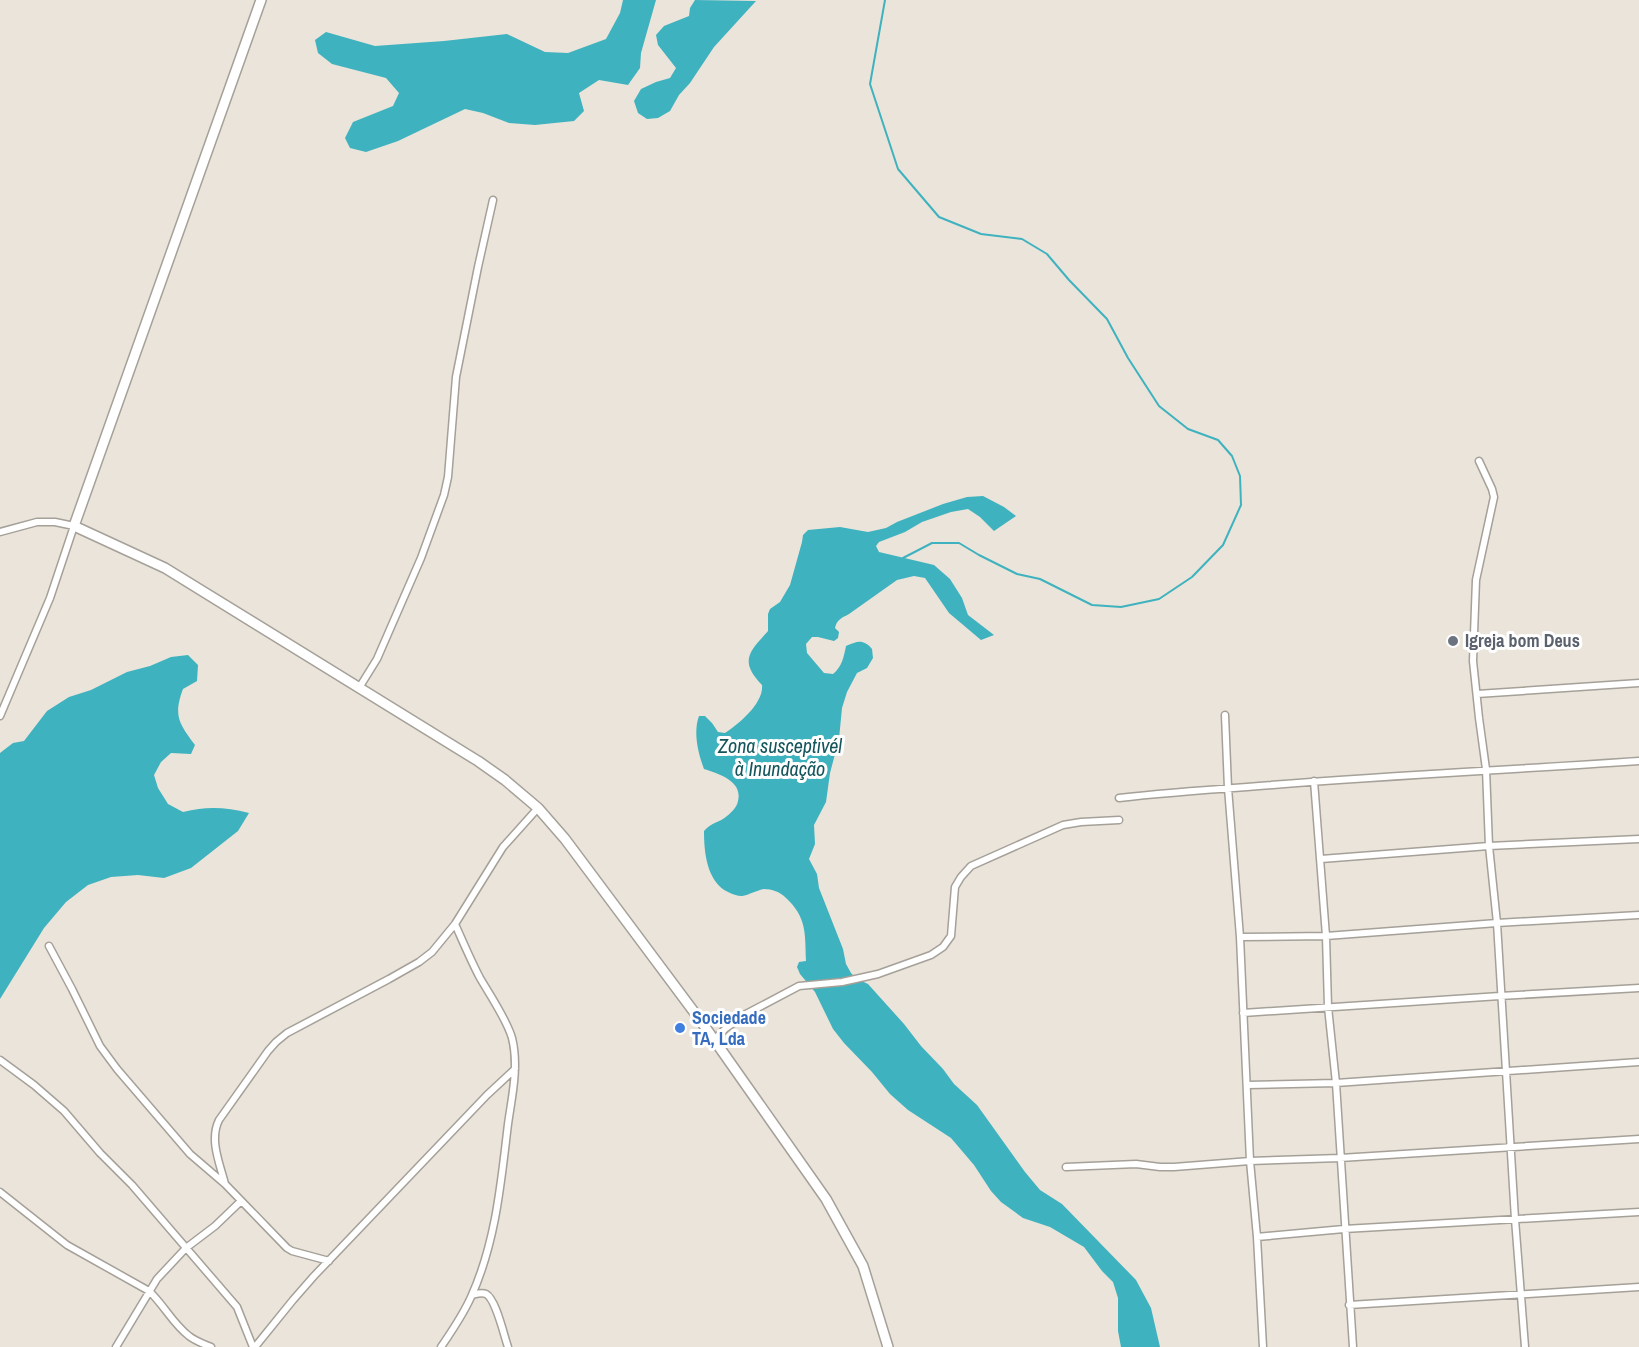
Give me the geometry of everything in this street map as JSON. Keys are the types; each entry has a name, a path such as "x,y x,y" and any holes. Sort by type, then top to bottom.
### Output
{"main road":[{"path":"261,0 74,526 165,568 478,762 505,780 538,808 565,839 714,1040 826,1199 862,1266 888,1347"}],"street":[{"path":"359,688 377,659 421,558 444,495 448,477 456,377 493,200"},
{"path":"1479,461 1494,497 1474,592 1473,662 1486,769 1525,1347"},
{"path":"0,532 37,522 55,522 74,526 50,598 0,716"},
{"path":"1477,694 1639,683"},
{"path":"1225,715 1228,788 1240,938 1250,1161 1263,1347"},
{"path":"1119,798 1314,781 1639,761"},
{"path":"1314,781 1353,1347"},
{"path":"225,1184 214,1139 215,1128 276,1042 288,1033 419,962 432,952 455,924 503,847 538,808"},
{"path":"714,1040 746,1014 799,986 842,982 878,974 932,955 943,947 951,936 955,887 971,866 1063,825 1119,820"},
{"path":"1321,859 1490,846 1639,838"},
{"path":"1240,938 1326,936 1497,922 1639,915"},
{"path":"441,1347 472,1295 497,1212 515,1069 512,1038 474,967 455,924"},
{"path":"49,946 100,1046 190,1154 225,1184 287,1248 329,1261"},
{"path":"1243,1013 1639,988"},
{"path":"0,1060 64,1112 132,1185 237,1307 254,1347 329,1261 480,1102 515,1069"},
{"path":"1247,1085 1336,1083 1639,1062"},
{"path":"1066,1167 1136,1164 1160,1167 1639,1139"},
{"path":"0,1192 67,1245 149,1291 190,1337 211,1347"},
{"path":"116,1347 157,1280 186,1248 241,1202"},
{"path":"1257,1237 1344,1229 1639,1212"},
{"path":"1349,1305 1639,1287"},
{"path":"472,1295 483,1293 491,1299 508,1347"}],"water":[{"path":"623,0 656,0 641,53 640,68 628,85 599,80 579,93 584,111 574,121 535,125 509,123 465,109 398,141 366,152 350,148 345,138 353,122 393,106 399,93 386,78 332,64 318,53 315,40 326,32 375,46 507,34 545,52 568,53 606,39 620,13"},
{"path":"695,0 756,1 714,47 670,111 658,118 647,119 638,113 634,101 641,89 670,78 676,68 658,45 656,35 664,26 689,16 690,8"},
{"name":"Zona susceptivél à Inundação","path":"983,496 1016,516 994,531 968,509 951,512 922,522 905,532 879,542 876,546 879,552 934,565 950,579 962,598 968,615 994,635 981,640 949,613 925,578 914,576 897,580 840,619 835,628 839,632 838,638 834,641 812,637 806,644 807,653 824,673 833,674 839,668 846,646 854,643 863,642 869,646 872,649 873,658 867,668 857,673 847,692 842,708 839,739 830,773 826,802 814,825 815,844 809,859 817,874 819,888 851,973 868,984 954,1084 977,1105 1040,1190 1062,1204 1136,1280 1151,1308 1160,1347 1121,1347 1118,1331 1118,1298 1113,1282 1084,1247 1050,1227 1023,1218 1001,1202 951,1138 908,1110 890,1094 844,1043 833,1029 815,992 797,967 799,962 806,961 805,942 801,919 792,904 776,891 764,889 742,896 728,892 715,881 706,857 704,831 732,811 739,794 737,788 728,779 704,769 697,742 697,722 699,716 705,716 718,732 725,733 743,719 759,699 762,685 751,669 749,657 768,631 770,609 780,602 790,585 803,535 808,530 840,527 868,532 886,528 943,504 967,497"},
{"path":"188,655 198,665 197,681 183,689 178,713 185,731 195,745 191,754 171,753 161,762 154,775 158,788 168,804 183,812 216,808 249,813 238,831 191,868 164,878 138,875 111,877 88,885 66,902 44,928 0,999 0,753 13,743 24,741 47,711 69,697 91,690 127,672 171,657"}],"waterway":[{"path":"885,0 870,84 898,169 939,217 981,234 1022,239 1047,254 1107,319 1128,358 1159,406 1188,429 1218,440 1232,456 1240,476 1241,505 1223,545 1192,577 1159,599 1121,607 1092,605 1040,579 1017,574 959,543 932,543 903,558"}],"place":[{"name":"Igreja bom Deus","path":"1453,641"},
{"name":"Sociedade TA, Lda","path":"680,1028"}]}
